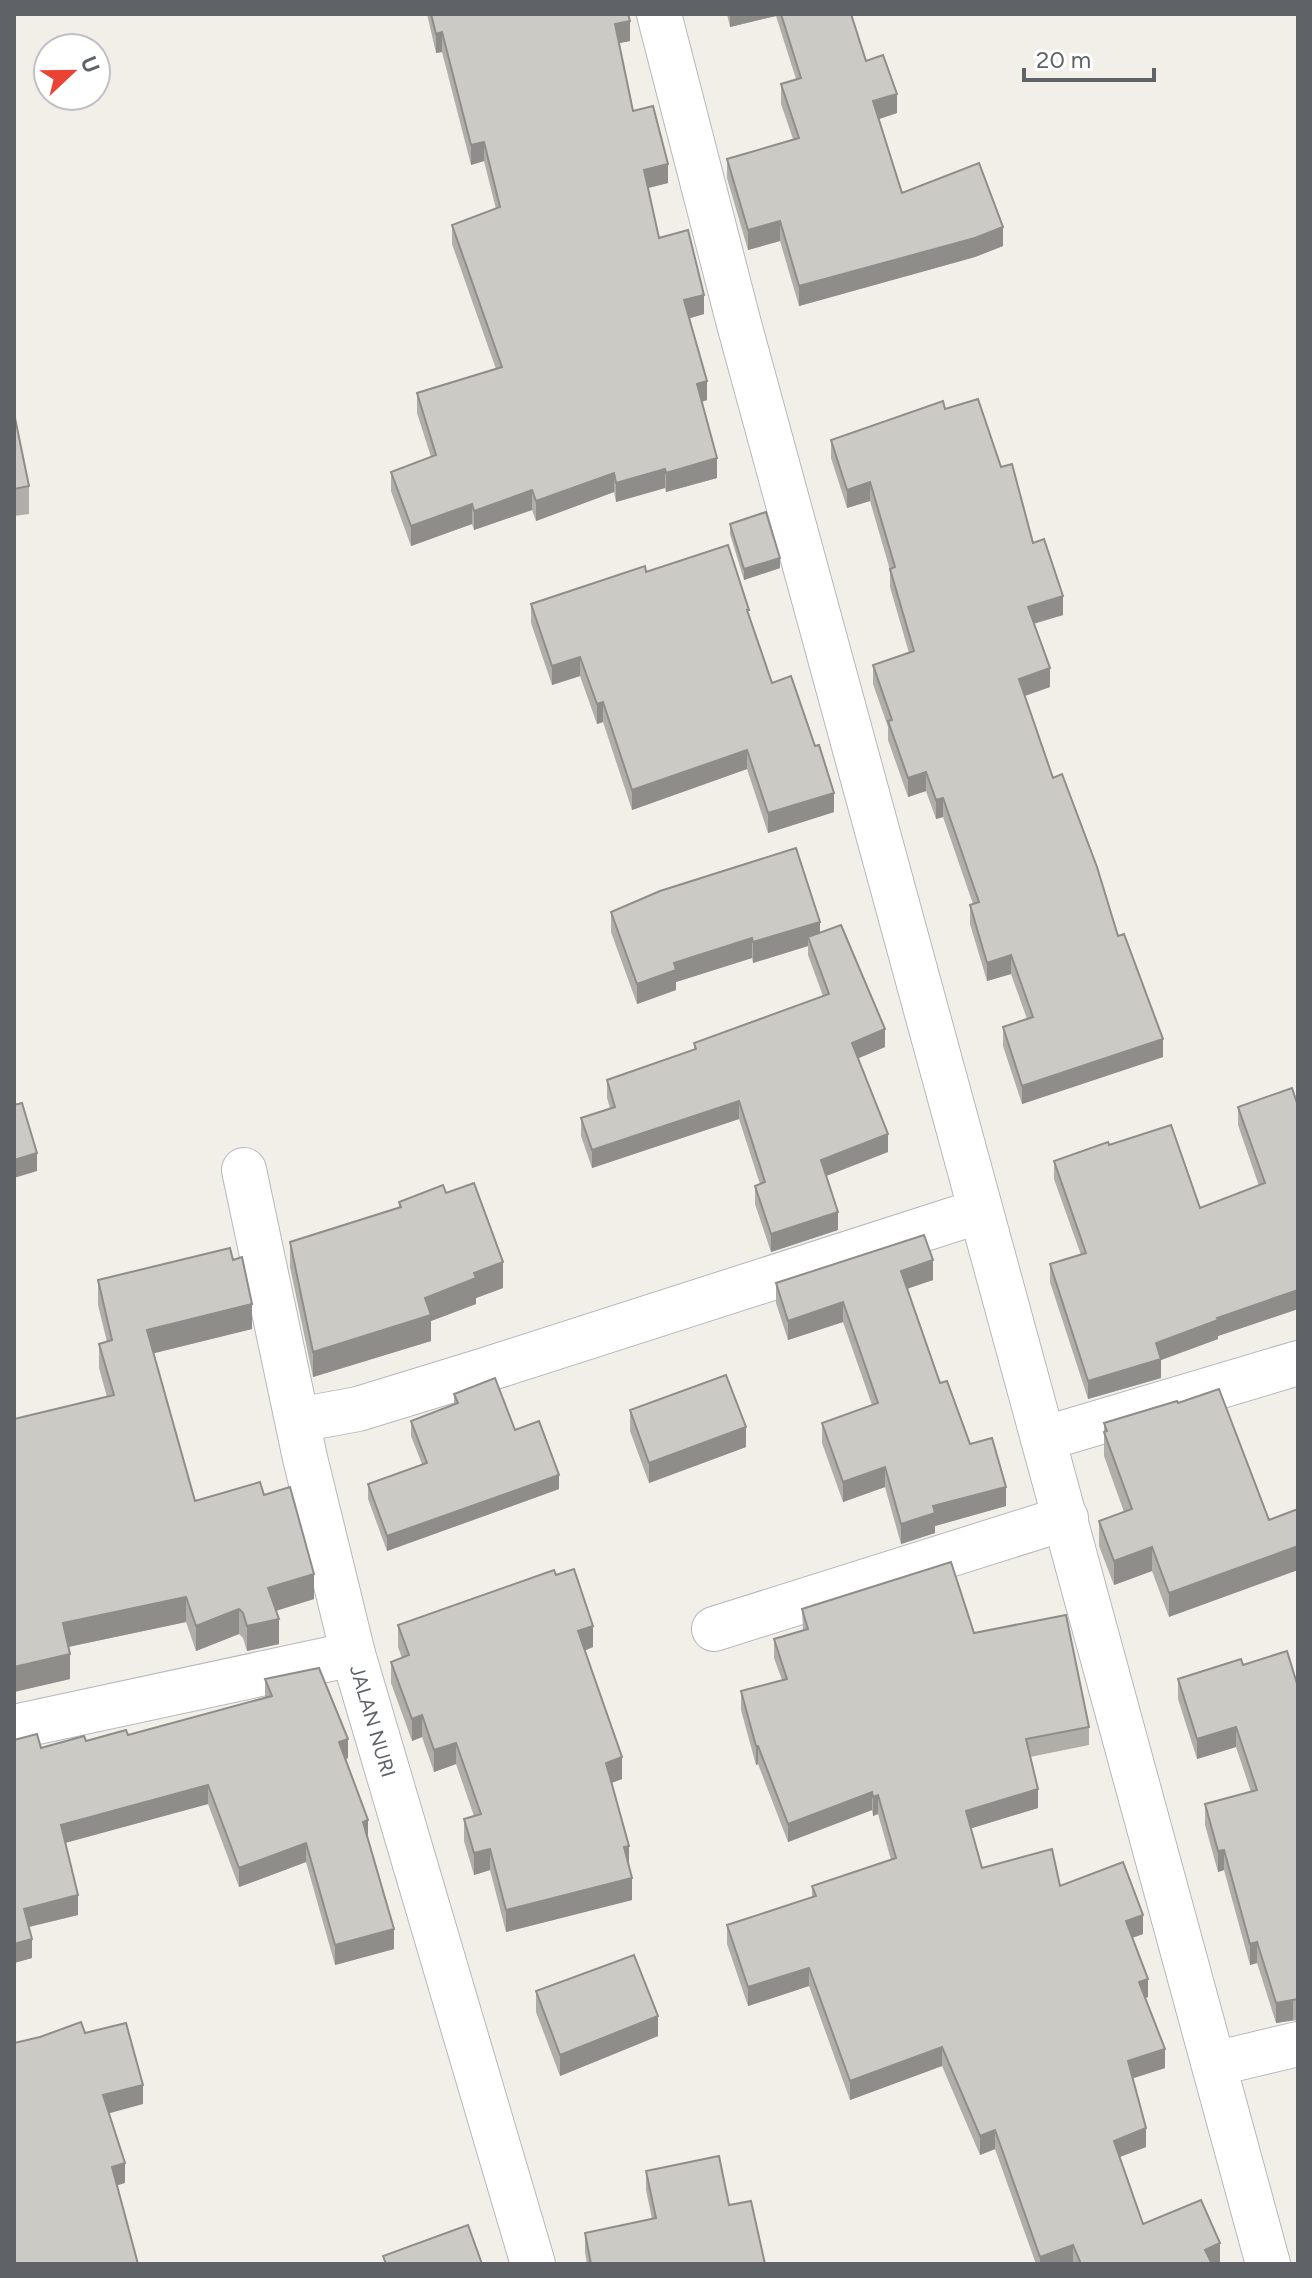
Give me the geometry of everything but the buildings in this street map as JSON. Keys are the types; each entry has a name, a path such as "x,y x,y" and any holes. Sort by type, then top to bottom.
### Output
{"street":[{"path":"659,14 739,324 1268,2264"},
{"name":"JALAN NURI","path":"244,1170 305,1458 353,1654 533,2264"},
{"path":"298,1420 358,1409 980,1211"},
{"path":"1043,1439 1298,1363"},
{"path":"714,1629 1066,1518"},
{"path":"14,1727 353,1654"},
{"path":"1214,2064 1298,2044"}]}
